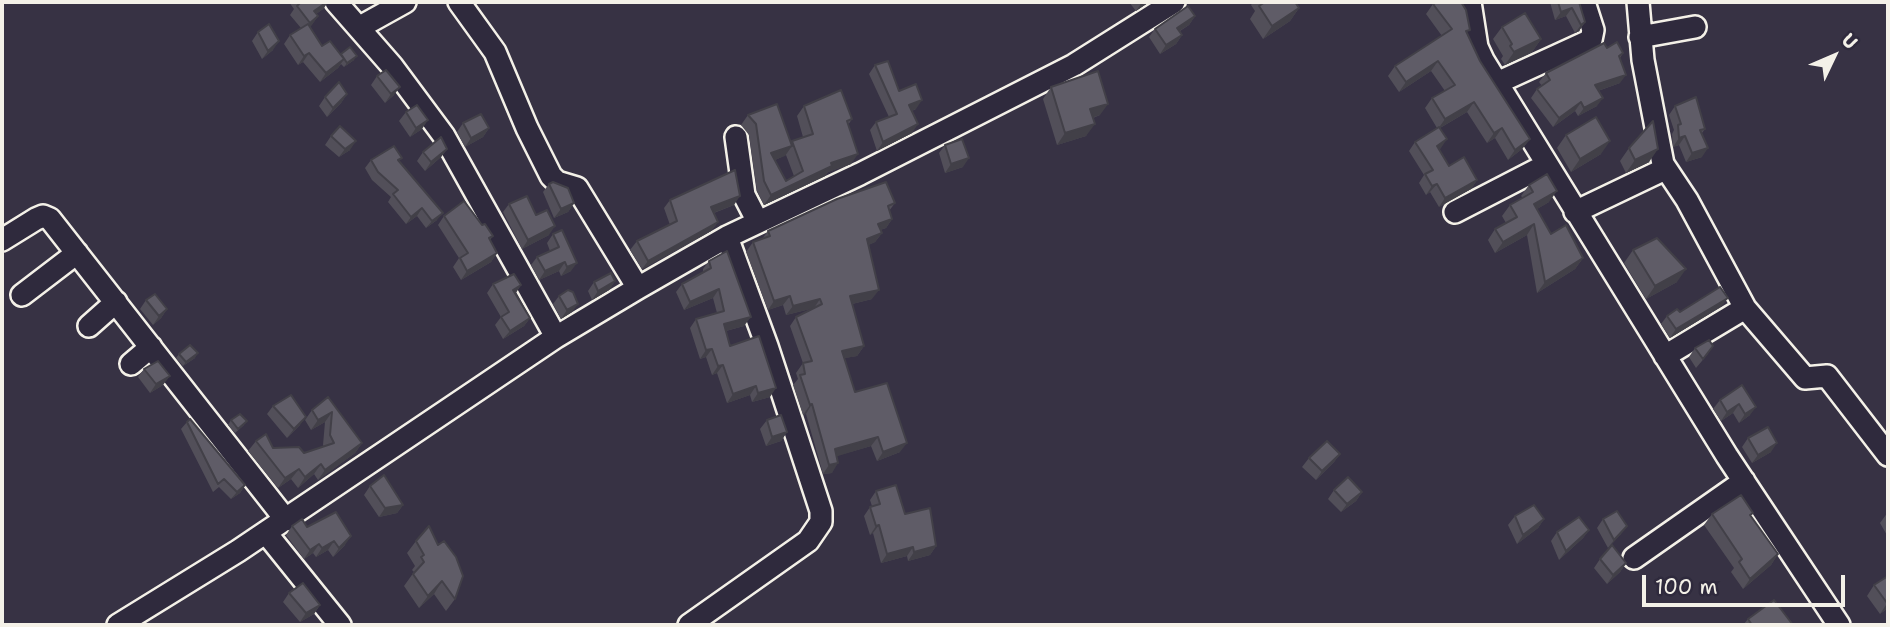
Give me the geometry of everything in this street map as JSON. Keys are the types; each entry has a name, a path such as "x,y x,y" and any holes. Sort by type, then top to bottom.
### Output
{"street":[{"path":"336,2 360,27 444,136 555,337"},
{"path":"360,27 405,2"},
{"path":"459,2 495,51 527,128 551,176 557,182 577,188 638,288"},
{"path":"118,625 286,520 555,337 638,288 727,237 1074,65 1174,2"},
{"path":"1470,2 1477,47 1497,83 1665,356 1839,625"},
{"path":"1497,83 1591,40 1593,30 1584,2"},
{"path":"1638,2 1640,37 1665,169 1687,200 1745,308 1805,378 1827,376 1888,455"},
{"path":"1640,37 1695,27"},
{"path":"736,137 744,195 758,222"},
{"path":"1455,212 1546,165"},
{"path":"1575,212 1665,169"},
{"path":"2,240 43,216 50,219 286,520"},
{"path":"690,625 808,541 821,522 821,511 771,359 727,237"},
{"path":"22,295 77,253"},
{"path":"89,326 116,302"},
{"path":"1665,356 1745,308"},
{"path":"131,364 151,347"},
{"path":"1634,558 1744,481"},
{"path":"266,533 340,625"}],"building":[{"path":"301,2 327,2 314,11 318,16 310,23 297,6"},
{"path":"1265,2 1295,2 1299,8 1272,26 1259,6"},
{"path":"1461,2 1466,10 1470,30 1466,31 1480,61 1530,139 1515,150 1502,128 1494,133 1474,102 1445,119 1432,98 1455,85 1438,61 1406,82 1395,66 1452,29 1433,4"},
{"path":"1558,2 1579,2 1585,22 1581,25 1572,8 1561,12"},
{"path":"1188,6 1195,16 1177,28 1182,35 1166,45 1155,29"},
{"path":"1525,13 1541,39 1514,52 1502,27"},
{"path":"269,24 279,41 268,51 258,32"},
{"path":"308,24 322,46 330,41 344,59 326,73 309,53 304,56 290,35"},
{"path":"1617,42 1623,53 1619,56 1626,75 1595,85 1603,98 1584,108 1581,102 1559,118 1537,89 1550,80 1546,73 1604,43 1607,48"},
{"path":"350,47 357,56 347,63 341,54"},
{"path":"888,61 899,91 916,84 922,100 909,105 918,124 883,142 876,122 897,114 875,65"},
{"path":"386,70 400,87 391,94 377,76"},
{"path":"1098,71 1108,104 1090,109 1095,124 1065,133 1051,87"},
{"path":"339,82 347,94 333,108 325,97"},
{"path":"841,90 852,119 847,121 858,154 831,163 832,166 771,195 764,181 756,124 748,115 777,104 792,146 771,153 786,181 803,171 792,141 813,134 804,106"},
{"path":"1696,97 1705,129 1700,130 1708,148 1692,153 1685,136 1679,138 1678,125 1681,124 1675,106"},
{"path":"417,105 428,120 416,128 406,112"},
{"path":"481,114 489,128 471,138 463,123"},
{"path":"1596,117 1610,141 1580,159 1566,135"},
{"path":"1653,121 1658,149 1635,160 1629,148"},
{"path":"340,126 356,141 345,149 331,136"},
{"path":"1439,127 1447,139 1437,146 1449,166 1464,157 1477,180 1445,198 1437,184 1432,186 1425,174 1433,170 1415,142"},
{"path":"441,137 447,149 431,162 423,152"},
{"path":"962,139 969,158 951,164 945,145"},
{"path":"394,146 402,158 398,160 443,213 432,221 422,208 411,217 393,194 398,190 378,172 371,160"},
{"path":"735,170 740,196 711,207 718,222 648,261 637,241 677,221 670,200"},
{"path":"1547,174 1557,191 1534,204 1551,234 1566,225 1583,258 1545,282 1534,224 1503,242 1495,229 1517,217 1510,205 1533,192 1529,185"},
{"path":"553,182 568,188 574,203 561,209 549,184"},
{"path":"886,182 895,203 888,206 892,219 878,224 882,233 867,239 879,290 850,296 864,346 842,351 855,392 887,383 907,443 883,452 878,437 835,449 838,463 829,465 812,404 810,405 800,375 805,374 803,363 812,361 796,317 822,304 820,299 793,306 790,296 774,301 753,242 770,236 768,231 837,199"},
{"path":"527,196 536,215 547,210 555,226 528,240 509,204"},
{"path":"464,201 493,236 489,238 497,253 467,271 460,258 468,253 444,216"},
{"path":"562,230 577,263 567,267 565,262 545,271 537,257 559,247 553,234"},
{"path":"1657,238 1686,269 1655,286 1633,250"},
{"path":"727,251 751,317 724,324 730,346 759,336 776,388 758,393 756,386 733,394 723,365 718,366 712,349 706,350 696,319 724,311 719,289 690,302 682,284 711,268 709,261"},
{"path":"611,273 615,281 598,291 594,282"},
{"path":"514,274 521,285 513,290 530,318 510,331 501,317 509,312 493,284"},
{"path":"1720,287 1728,298 1676,329 1667,316 1677,309 1680,312"},
{"path":"568,290 573,292 578,304 567,310 559,296"},
{"path":"155,294 167,309 159,316 146,300"},
{"path":"1709,340 1713,346 1703,359 1695,348"},
{"path":"190,345 198,353 186,362 179,354"},
{"path":"158,361 170,376 156,384 144,369"},
{"path":"1742,385 1756,407 1745,414 1739,404 1727,412 1720,400"},
{"path":"291,395 306,417 294,429 273,406"},
{"path":"328,397 362,443 325,470 321,464 305,477 299,469 285,478 256,441 266,434 273,448 299,447 304,453 334,443 330,435 332,412 318,420 312,410"},
{"path":"240,414 247,421 238,429 231,420"},
{"path":"781,415 787,432 772,437 767,420"},
{"path":"190,419 245,485 237,492 224,479 218,484 187,422"},
{"path":"1768,427 1777,443 1758,455 1748,438"},
{"path":"1327,441 1340,454 1322,471 1309,458"},
{"path":"384,475 403,505 385,508 370,486"},
{"path":"1348,477 1362,492 1347,504 1334,490"},
{"path":"896,485 905,514 930,508 936,546 914,552 913,547 887,554 879,525 876,526 870,507 880,504 876,491"},
{"path":"1741,495 1753,513 1750,515 1778,554 1750,579 1739,562 1742,559 1712,514"},
{"path":"1534,505 1544,519 1523,535 1515,516"},
{"path":"1617,511 1627,526 1614,540 1603,519"},
{"path":"336,512 351,536 339,548 334,541 322,548 319,544 310,550 292,526 302,519 307,527"},
{"path":"1579,517 1589,530 1566,551 1557,532"},
{"path":"429,526 438,545 444,541 456,557 463,576 455,599 442,581 428,596 413,574 424,562 421,557 424,555 416,541"},
{"path":"1612,545 1626,563 1613,575 1600,559"},
{"path":"1888,576 1888,602 1887,603 1874,585"},
{"path":"303,583 320,605 306,613 289,593"},
{"path":"1774,600 1793,625 1752,625 1748,619"}]}
